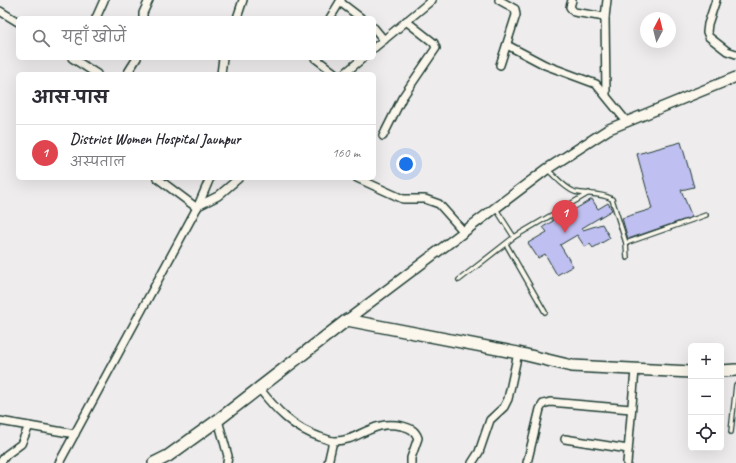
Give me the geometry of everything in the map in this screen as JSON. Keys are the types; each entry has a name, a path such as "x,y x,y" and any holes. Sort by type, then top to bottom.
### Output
{"main road":[{"path":"154,463 168,456 218,420 347,320 518,353 572,366 688,372"},
{"path":"724,371 736,370"}],"street":[{"path":"97,16 104,0"},
{"path":"143,16 149,0"},
{"path":"238,16 243,0"},
{"path":"376,46 432,0"},
{"path":"498,0 512,7 516,15 500,65"},
{"path":"572,0 570,7 574,12 605,17"},
{"path":"606,94 605,17 607,0"},
{"path":"716,0 708,24 707,32 709,37 727,51 736,54"},
{"path":"331,16 340,1 359,16"},
{"path":"0,11 16,21"},
{"path":"383,136 402,98 436,48 434,43 406,21"},
{"path":"376,30 384,40"},
{"path":"506,45 545,65 590,80 606,94 627,122"},
{"path":"75,60 94,72"},
{"path":"128,72 136,60"},
{"path":"220,72 223,60"},
{"path":"318,60 333,72"},
{"path":"346,72 361,60"},
{"path":"347,320 547,169 609,129 736,77"},
{"path":"160,180 197,207"},
{"path":"59,463 197,207 209,180"},
{"path":"197,207 218,196 237,180"},
{"path":"361,180 403,199 425,199 439,204 464,232"},
{"path":"472,463 479,452 490,420 504,407 508,398 518,353"},
{"path":"627,463 635,370"},
{"path":"259,388 285,418 311,434 333,441 343,440 382,425 392,424 409,428 416,433 418,438 411,458 411,463"},
{"path":"527,463 540,409 543,404 550,402 631,409"},
{"path":"218,420 228,456 227,463"},
{"path":"0,421 75,434"},
{"path":"0,463 6,455 22,444 29,426"},
{"path":"565,439 628,448"},
{"path":"328,463 333,441"}],"lane":[{"path":"547,169 566,187 575,192 601,194 612,199 626,243 627,258"},
{"path":"459,280 514,237 589,193"},
{"path":"496,208 514,237"},
{"path":"626,243 706,215"},
{"path":"506,244 546,312"},
{"path":"732,432 736,385"}],"building":[{"path":"681,142 694,187 681,190 692,217 628,239 622,218 652,209 637,154"},
{"path":"592,199 598,209 608,203 612,210 582,228 583,230 602,224 610,238 593,248 590,244 585,247 577,235 560,245 573,266 557,275 545,254 538,258 528,243 547,232 543,227 553,221 552,219 571,208 572,211"}],"place":[{"name":"District Women Hospital Jaunpur","path":"565,233"}]}
